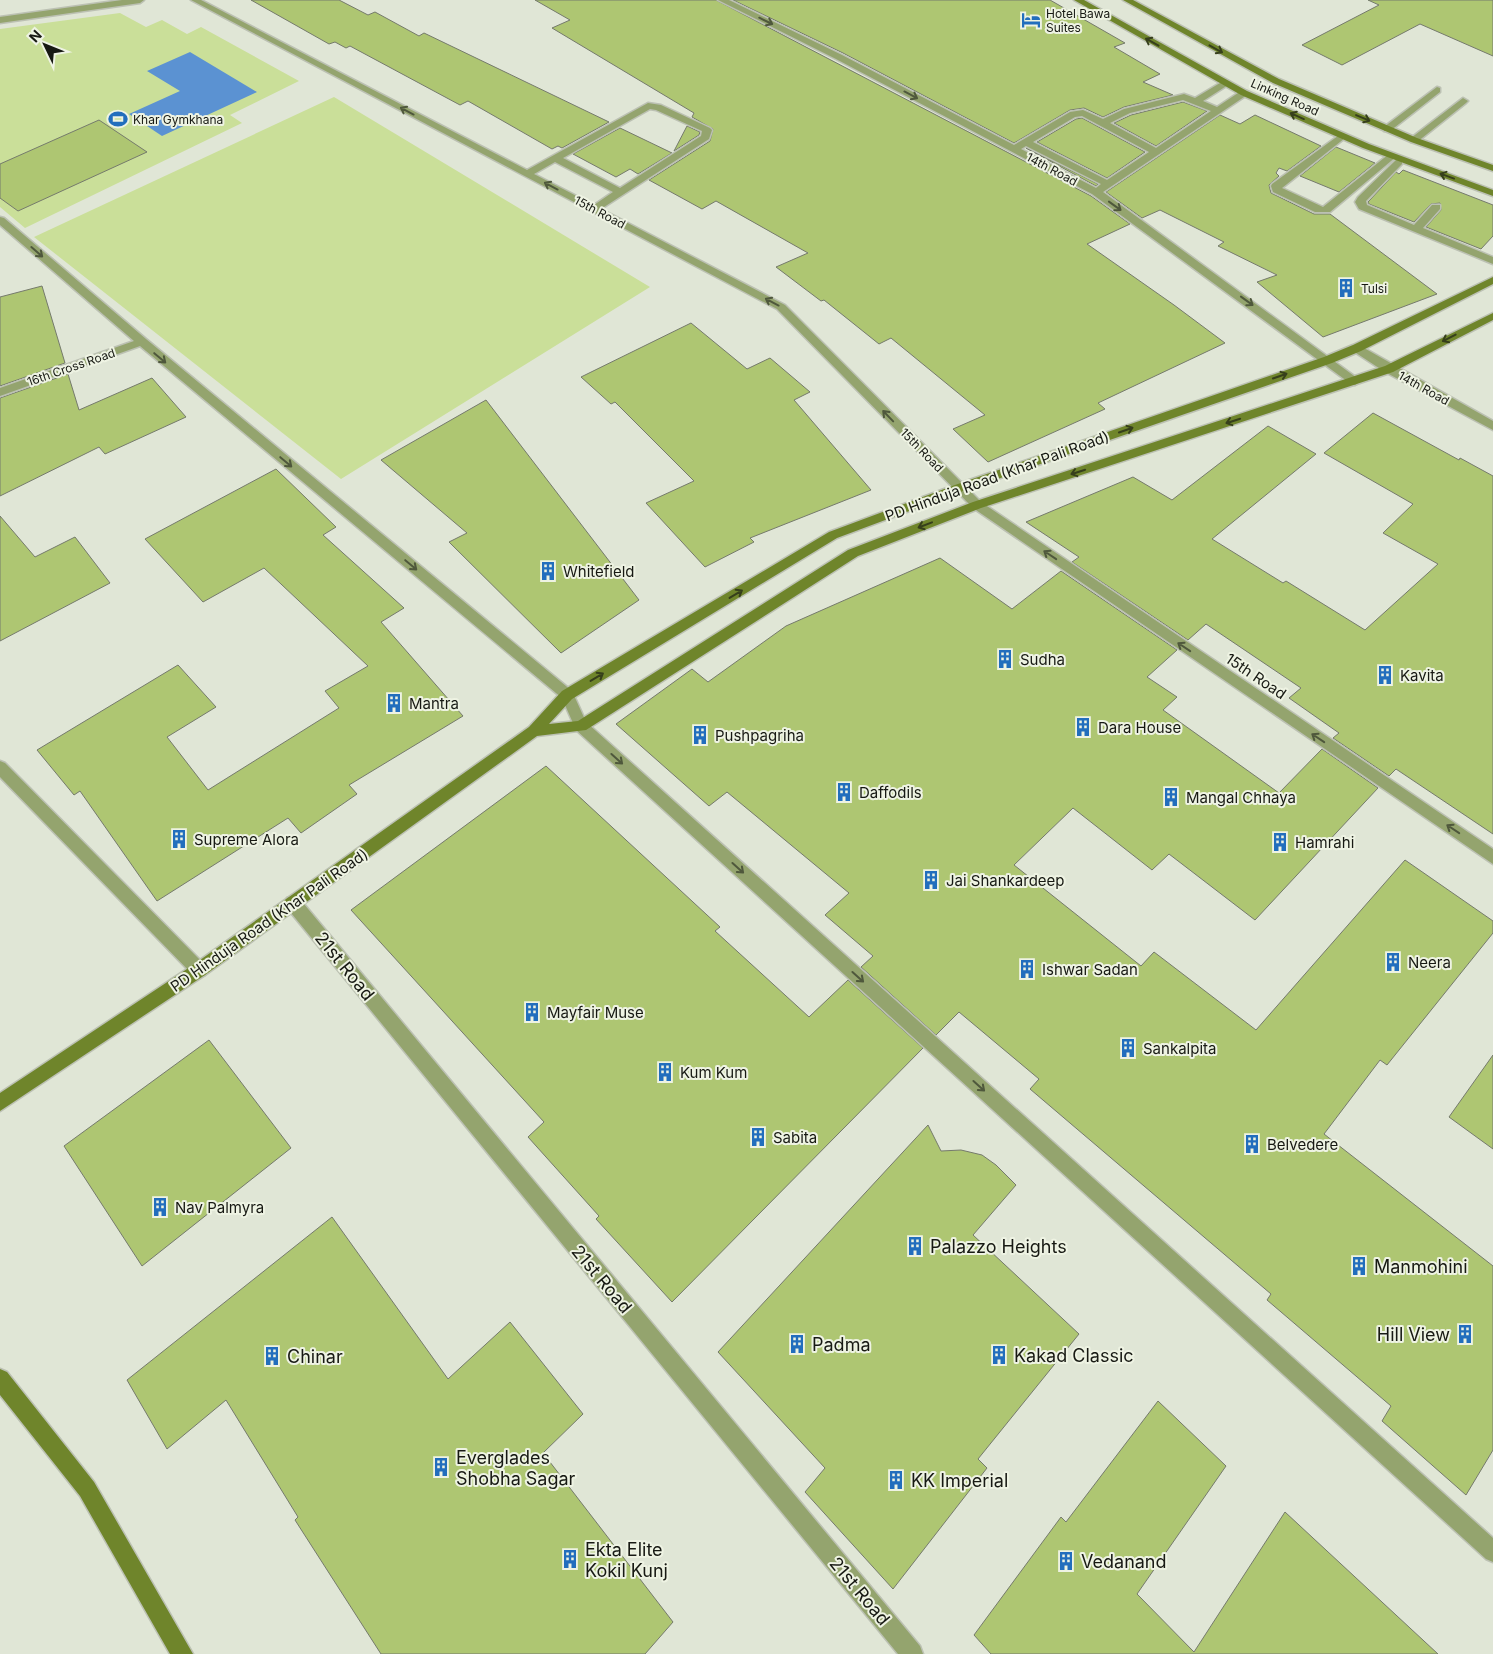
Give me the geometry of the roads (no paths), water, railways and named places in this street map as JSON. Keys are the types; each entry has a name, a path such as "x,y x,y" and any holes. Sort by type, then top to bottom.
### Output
{"street":[{"path":"0,20 140,0"},
{"name":"15th Road","path":"195,0 781,307 977,505 1493,857"},
{"name":"14th Road","path":"722,0 839,57 1096,192 1355,381"},
{"name":"Linking Road","path":"1078,0 1244,93 1342,136 1493,193"},
{"name":"Linking Road","path":"1128,0 1276,81 1414,140 1493,168"},
{"path":"1197,101 1225,83"},
{"path":"1387,129 1437,90"},
{"path":"1096,192 1244,93"},
{"path":"1103,123 1127,111 1186,97 1218,110"},
{"path":"1414,140 1463,101"},
{"path":"527,174 648,106 658,107 707,130 706,137 594,209"},
{"path":"1014,148 1078,112 1157,152"},
{"path":"1342,136 1276,186 1277,190 1319,210 1326,210 1397,158"},
{"path":"1025,142 1108,184"},
{"path":"556,158 620,192"},
{"path":"1397,158 1360,202 1366,209 1493,261"},
{"path":"1416,229 1436,208"},
{"path":"0,220 142,342 567,695 581,726 1493,1552"},
{"name":"PD Hinduja Road (Khar Pali Road)","path":"0,1103 199,970 534,732 567,695 833,535 959,488 1328,360 1357,348 1493,280"},
{"name":"PD Hinduja Road (Khar Pali Road)","path":"534,732 581,726 853,553 977,505 1355,381 1388,368 1493,316"},
{"name":"16th Cross Road","path":"0,392 142,342"},
{"name":"14th Road","path":"1357,348 1388,368 1493,426"},
{"path":"0,767 199,970"},
{"name":"21st Road","path":"293,903 912,1654"},
{"path":"0,1379 87,1489 182,1654"}],"water":[{"path":"190,52 257,92 162,136 129,114 180,91 147,71"}],"place":[{"name":"Hotel Bawa Suites","path":"1031,20"},
{"name":"Khar Gymkhana","path":"118,119"},
{"name":"Tulsi","path":"1346,288"},
{"name":"Whitefield","path":"548,571"},
{"name":"Sudha","path":"1005,659"},
{"name":"Kavita","path":"1385,675"},
{"name":"Mantra","path":"394,703"},
{"name":"Dara House","path":"1083,727"},
{"name":"Pushpagriha","path":"700,735"},
{"name":"Daffodils","path":"844,792"},
{"name":"Mangal Chhaya","path":"1171,797"},
{"name":"Supreme Alora","path":"179,839"},
{"name":"Hamrahi","path":"1280,842"},
{"name":"Jai Shankardeep","path":"931,880"},
{"name":"Neera","path":"1393,962"},
{"name":"Ishwar Sadan","path":"1027,969"},
{"name":"Mayfair Muse","path":"532,1012"},
{"name":"Sankalpita","path":"1128,1048"},
{"name":"Kum Kum","path":"665,1072"},
{"name":"Sabita","path":"758,1137"},
{"name":"Belvedere","path":"1252,1144"},
{"name":"Nav Palmyra","path":"160,1207"},
{"name":"Palazzo Heights","path":"915,1246"},
{"name":"Manmohini","path":"1359,1266"},
{"name":"Hill View","path":"1465,1334"},
{"name":"Padma","path":"797,1344"},
{"name":"Kakad Classic","path":"999,1355"},
{"name":"Chinar","path":"272,1356"},
{"name":"Everglades Shobha Sagar","path":"441,1467"},
{"name":"KK Imperial","path":"896,1480"},
{"name":"Ekta Elite Kokil Kunj","path":"570,1559"},
{"name":"Vedanand","path":"1066,1561"}]}
